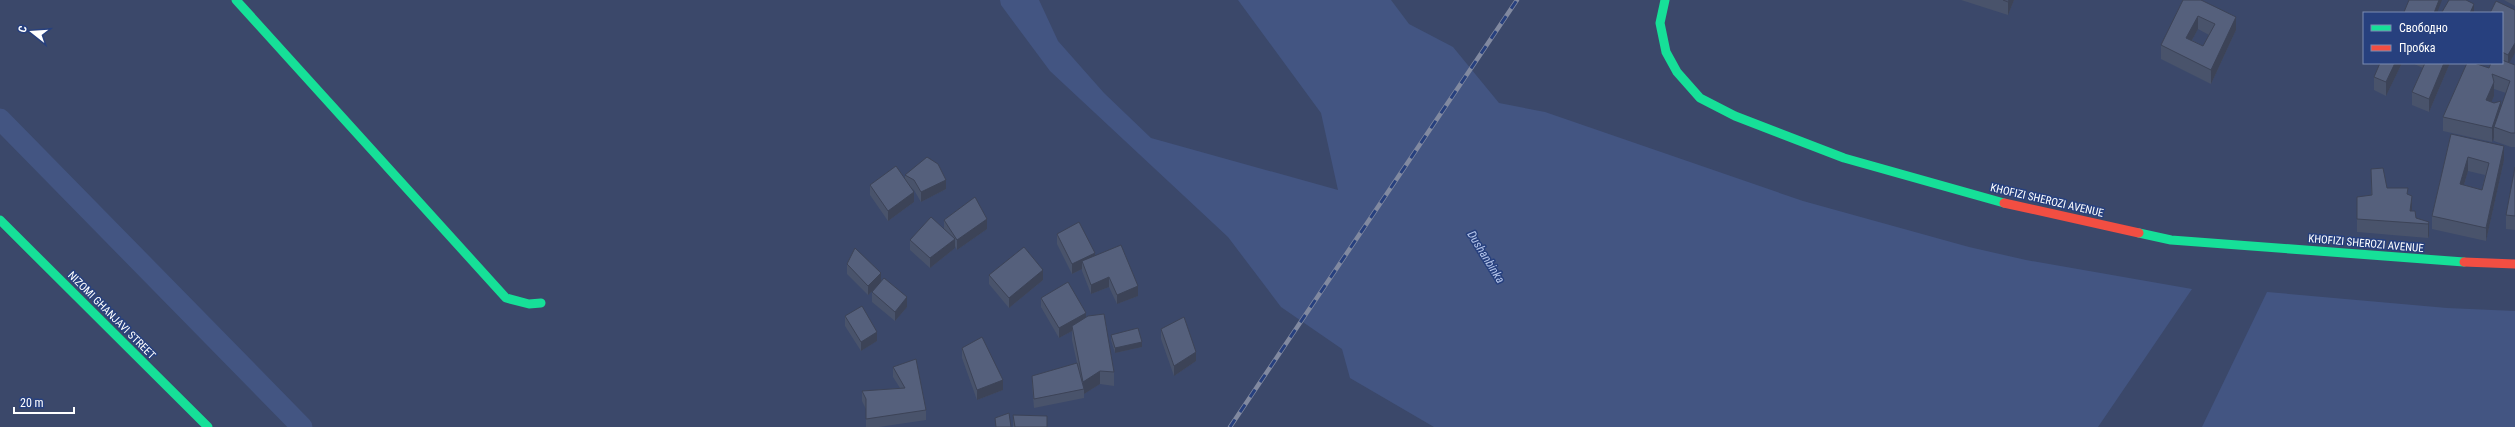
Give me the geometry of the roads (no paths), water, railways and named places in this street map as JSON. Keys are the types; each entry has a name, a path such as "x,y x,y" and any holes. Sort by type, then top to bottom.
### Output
{"main road":[{"path":"236,0 506,298 529,304 541,303"},
{"name":"KHOFIZI SHEROZI AVENUE","path":"1665,0 1660,23 1666,52 1677,72 1700,98 1735,116 1844,158 1946,188 2038,212 2171,240 2434,261 2515,264"},
{"name":"NIZOMI GHANJAVI STREET","path":"0,220 208,427"}],"water":[{"name":"Dushanbinka","path":"1000,0 1039,0 1058,41 1104,93 1151,138 1338,190 1321,113 1238,0 1391,0 1409,24 1453,47 1499,103 1545,112 1803,201 1969,247 2026,260 2192,289 2098,427 1434,427 1350,378 1342,349 1281,307 1228,237 1050,71 1001,5"},
{"path":"2267,292 2447,308 2515,311 2515,427 2202,427"}],"waterway":[{"path":"0,119 302,427"}],"railway":[{"path":"1230,427 1517,0"}]}
